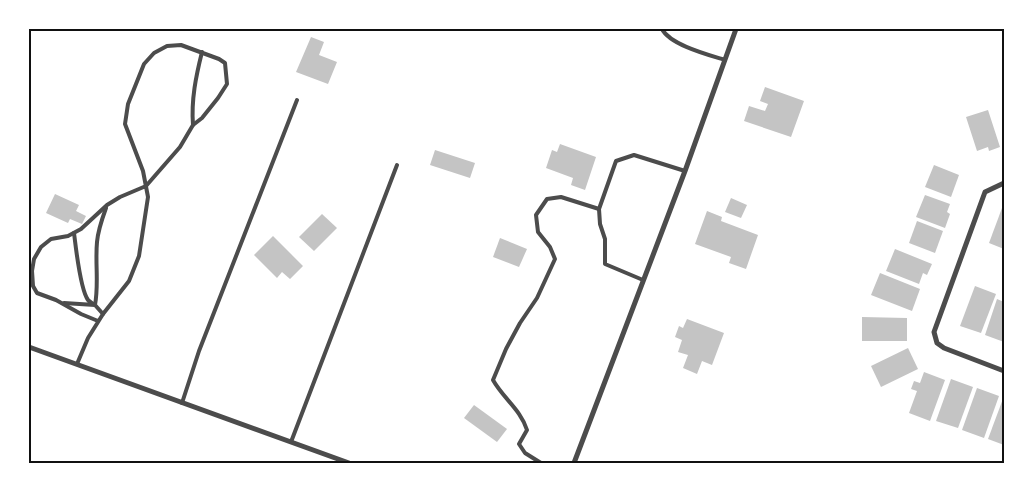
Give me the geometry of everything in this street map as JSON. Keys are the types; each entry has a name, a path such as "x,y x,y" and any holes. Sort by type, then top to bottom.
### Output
{"street":[{"path":"574,463 685,171 736,29"},
{"path":"1004,183 985,192 934,332 937,343 944,348 1004,371"},
{"path":"29,347 349,463"}],"lane":[{"path":"662,29 665,34 699,52 725,60"},
{"path":"77,364 88,338 98,321 102,314 129,281 139,256 148,197 146,186 143,171 125,124 128,104 144,64 154,54 167,46 181,45 219,59 225,63 226,84 218,98 202,118 193,125 180,147 146,186 120,196 74,233 51,239 41,247 34,259 32,271 33,286 37,293 98,321"},
{"path":"193,125 192,110 202,52"},
{"path":"182,403 199,351 297,100"},
{"path":"643,280 605,264 605,239 598,209 616,161 634,155 685,171"},
{"path":"291,442 397,165"},
{"path":"541,463 526,453 519,444 527,430 524,419 499,391 493,380 506,349 520,323 537,298 555,260 550,247 538,232 536,215 547,199 561,197 598,209"},
{"path":"95,305 97,294 97,244 106,206"},
{"path":"74,233 77,260 84,289 88,300 102,314"},
{"path":"62,303 95,305"}],"building":[{"path":"311,37 324,42 319,55 337,62 328,84 296,72"},
{"path":"765,87 804,101 791,137 744,121 749,106 765,111 768,104 760,101"},
{"path":"988,110 1000,147 989,151 988,147 977,151 966,117"},
{"path":"560,144 596,157 585,190 571,185 573,178 546,168 552,150 557,152"},
{"path":"435,150 475,163 470,178 430,165"},
{"path":"934,165 959,175 951,197 925,187"},
{"path":"55,194 79,205 76,211 86,216 82,224 70,219 68,223 46,213"},
{"path":"925,195 950,204 947,212 950,214 945,228 916,217"},
{"path":"731,198 747,205 741,218 725,212"},
{"path":"1002,208 1004,209 1004,249 989,243"},
{"path":"707,211 722,217 721,221 758,235 746,269 729,263 731,257 695,244"},
{"path":"322,214 337,228 314,251 299,237"},
{"path":"917,221 943,231 935,253 909,243"},
{"path":"273,236 303,266 290,279 282,272 277,278 254,255"},
{"path":"500,238 527,249 519,267 493,257"},
{"path":"895,249 932,264 927,275 923,273 919,284 886,271"},
{"path":"880,273 920,289 912,311 871,295"},
{"path":"975,286 996,294 981,333 960,326"},
{"path":"997,299 1004,302 1004,342 985,335"},
{"path":"862,317 907,318 907,341 862,341"},
{"path":"687,319 724,333 712,365 702,361 697,374 683,368 688,355 678,352 682,340 675,337 679,326 683,328"},
{"path":"908,348 918,369 881,387 871,366"},
{"path":"924,372 945,380 930,421 909,413 917,391 911,389 914,381 920,383"},
{"path":"951,379 973,387 958,428 936,421"},
{"path":"977,388 999,396 984,438 962,430"},
{"path":"1004,396 1004,445 988,439"},
{"path":"474,405 507,429 497,442 464,418"}]}
